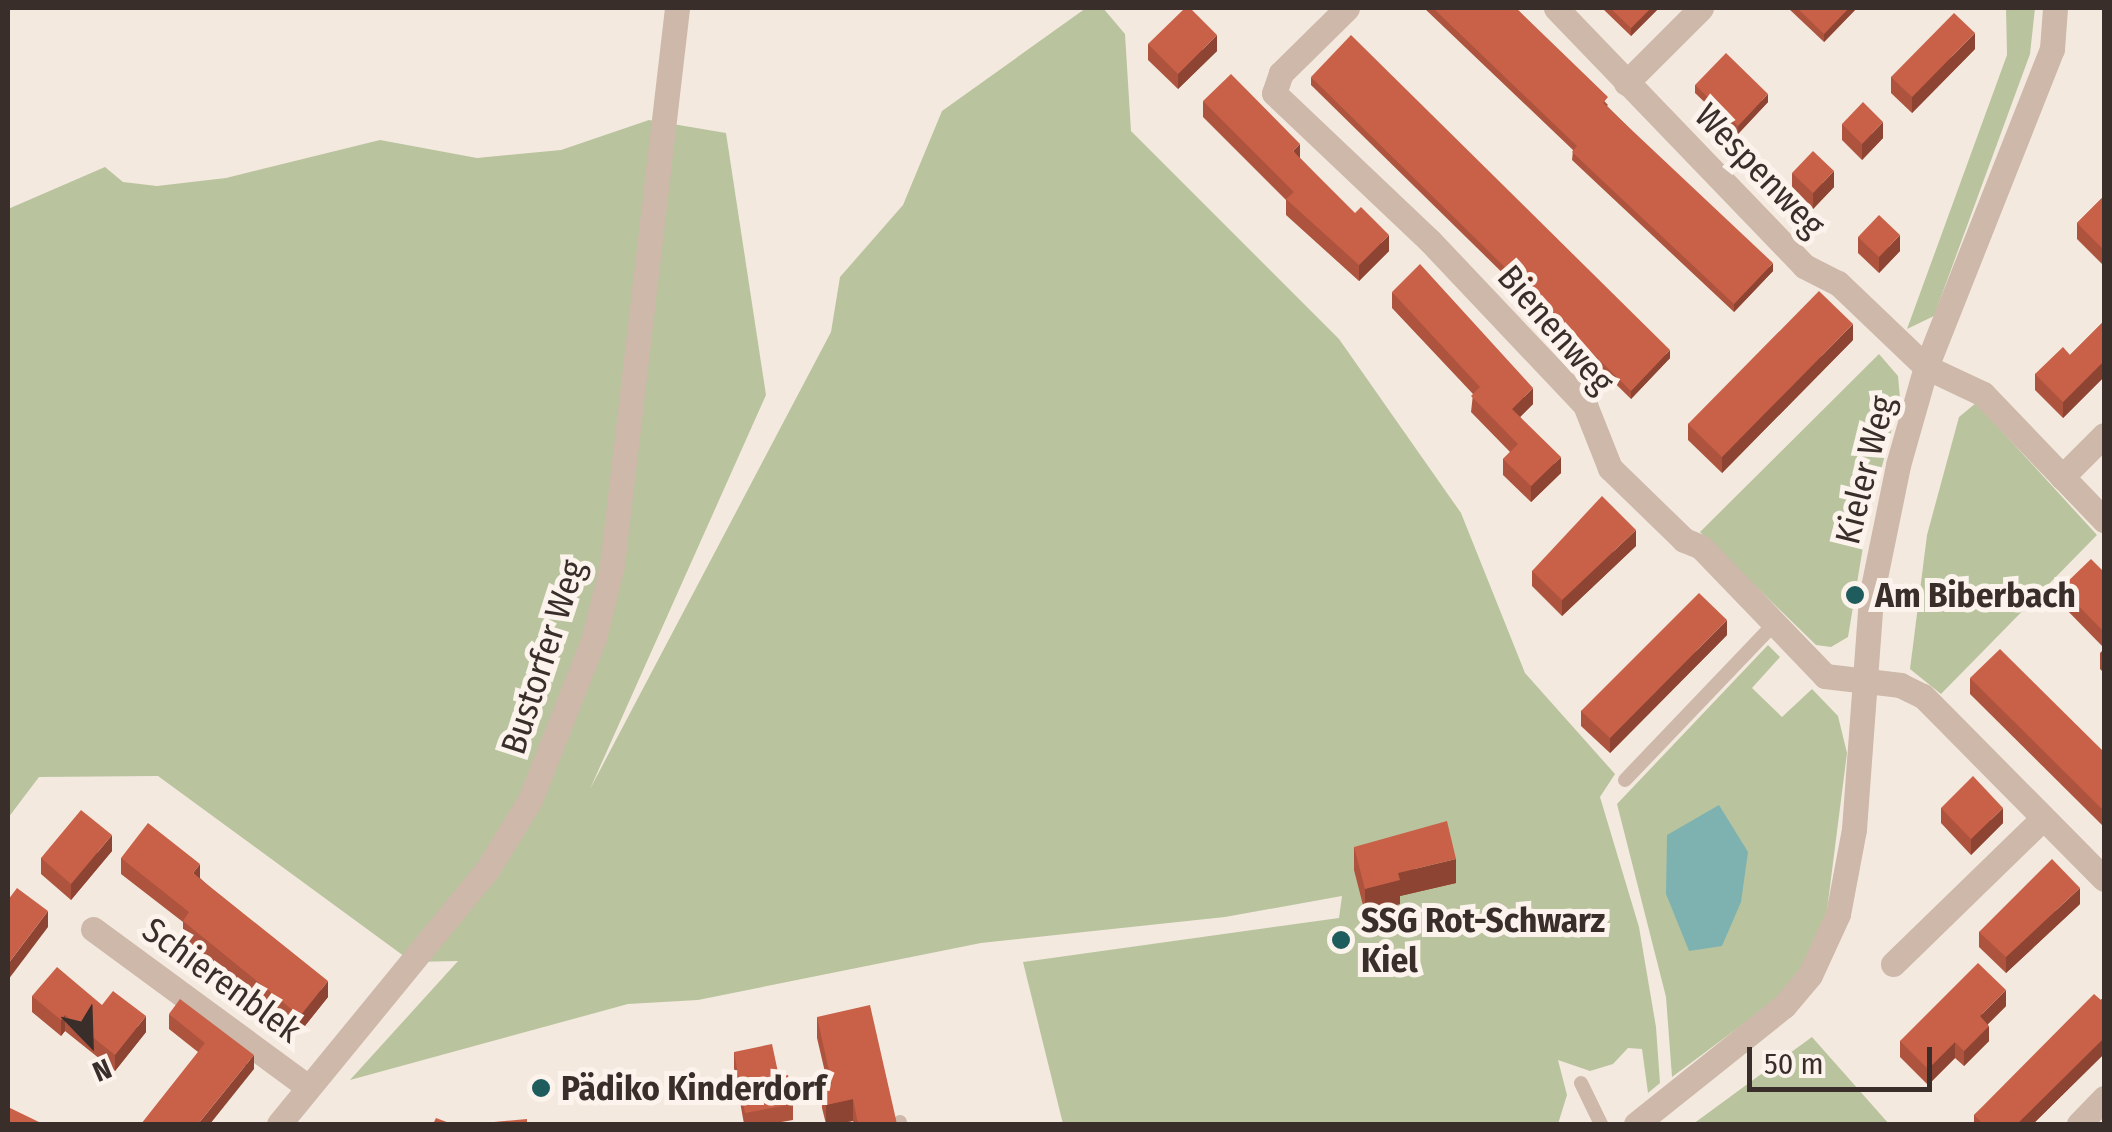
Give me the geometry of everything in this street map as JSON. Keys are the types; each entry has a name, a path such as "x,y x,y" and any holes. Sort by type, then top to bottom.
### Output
{"street":[{"name":"Bustorfer Weg","path":"279,1124 488,870 530,800 594,638 612,565 677,8"},
{"name":"Bienenweg","path":"1348,8 1282,73 1274,93 1430,241 1585,405 1610,468 1776,622 1825,676 1865,681 1923,696 2104,879"},
{"name":"Wespenweg","path":"1556,8 1804,266 1838,283 1926,368"},
{"path":"1626,83 1701,8"},
{"name":"Kieler Weg","path":"1636,1124 1784,1006 1810,975 1838,914 1854,829 1871,596 1926,368 2052,49 2054,8"},
{"path":"1926,368 1983,394 2104,520"},
{"path":"2062,477 2104,435"},
{"path":"1893,964 2043,818"},
{"name":"Schierenblek","path":"93,928 308,1087"},
{"path":"2079,1124 2104,1098"}],"lane":[{"path":"1625,780 1776,622"},
{"path":"1581,1083 1602,1124"}],"green space":[{"path":"1086,8 1103,8 1125,34 1131,131 1339,339 1461,513 1525,673 1615,774 1600,797 1639,927 1656,1027 1660,1083 1648,1093 1642,1049 1628,1048 1613,1064 1590,1071 1558,1060 1567,1095 1558,1124 1063,1124 1023,962 1339,918 1342,896 1225,917 981,943 698,1000 628,1004 350,1080 458,961 412,962 158,776 39,777 8,818 8,209 105,167 123,182 157,186 226,178 380,140 477,158 561,150 649,120 726,133 766,395 590,789 831,332 840,277 903,205 942,111"},
{"path":"2006,8 2035,8 2030,54 1934,316 1907,329 2007,55"},
{"path":"1879,354 1898,376 1900,398 1867,523 1848,637 1831,647 1816,645 1700,532"},
{"path":"1976,403 2097,535 1941,694 1910,669 1927,535 1959,417"},
{"path":"1768,645 1780,657 1752,688 1782,717 1812,689 1838,716 1847,753 1827,910 1810,957 1782,995 1672,1077 1666,997 1617,804"},
{"path":"1812,1037 1889,1124 1693,1124 1790,1053"}],"water":[{"path":"1719,805 1748,852 1741,902 1722,946 1689,951 1666,894 1667,835"}],"building":[{"path":"1185,8 1190,8 1217,35 1178,74 1148,44"},
{"path":"1433,8 1516,8 1608,97 1603,103 1773,263 1734,304 1572,152 1577,146"},
{"path":"1610,8 1651,8 1631,28"},
{"path":"1797,8 1849,8 1824,34"},
{"path":"1954,13 1975,33 1912,97 1891,77"},
{"path":"1351,35 1670,350 1631,391 1311,77"},
{"path":"1726,53 1768,94 1738,126 1695,85"},
{"path":"1231,74 1300,144 1293,151 1355,213 1361,207 1389,235 1359,265 1286,199 1294,192 1203,101"},
{"path":"1863,102 1883,122 1862,144 1842,124"},
{"path":"1813,151 1834,171 1813,193 1792,173"},
{"path":"2104,196 2104,250 2077,223"},
{"path":"1879,215 1900,235 1879,257 1858,237"},
{"path":"1420,264 1533,388 1512,409 1561,457 1531,486 1503,459 1518,444 1471,396 1480,387 1392,292"},
{"path":"1819,291 1853,324 1722,457 1688,424"},
{"path":"2104,321 2104,361 2063,402 2035,374 2063,347 2070,355"},
{"path":"1602,496 1636,530 1562,600 1532,571"},
{"path":"2091,559 2104,572 2104,632 2061,588"},
{"path":"1699,593 1727,620 1610,738 1581,711"},
{"path":"2000,649 2104,752 2104,811 1970,678"},
{"path":"1973,776 2003,808 1971,839 1941,808"},
{"path":"81,810 112,835 71,884 41,858"},
{"path":"1447,821 1456,859 1398,873 1400,880 1365,889 1354,847"},
{"path":"148,823 200,864 193,873 328,981 300,1016 183,921 189,912 121,858"},
{"path":"2052,859 2080,888 2006,957 1979,932"},
{"path":"17,888 48,911 8,964 8,900"},
{"path":"1978,963 2006,990 1980,1016 1989,1026 1964,1051 1955,1042 1928,1069 1900,1041"},
{"path":"57,967 102,1005 113,991 146,1016 115,1055 65,1015 61,1020 32,996"},
{"path":"2094,994 2101,1000 2104,997 2104,1038 2017,1124 1983,1124 1974,1115"},
{"path":"180,999 254,1055 198,1124 141,1124 205,1043 169,1014"},
{"path":"870,1005 897,1124 858,1124 853,1099 826,1105 822,1086 832,1084 817,1017"},
{"path":"772,1044 779,1077 788,1075 793,1104 745,1113 734,1052"},
{"path":"8,1107 41,1123 8,1124"},
{"path":"527,1119 527,1124 483,1124 483,1123"}],"place":[{"name":"Am Biberbach","path":"1855,595"},
{"name":"SSG Rot-Schwarz Kiel","path":"1341,940"},
{"name":"Pädiko Kinderdorf","path":"541,1088"}]}
